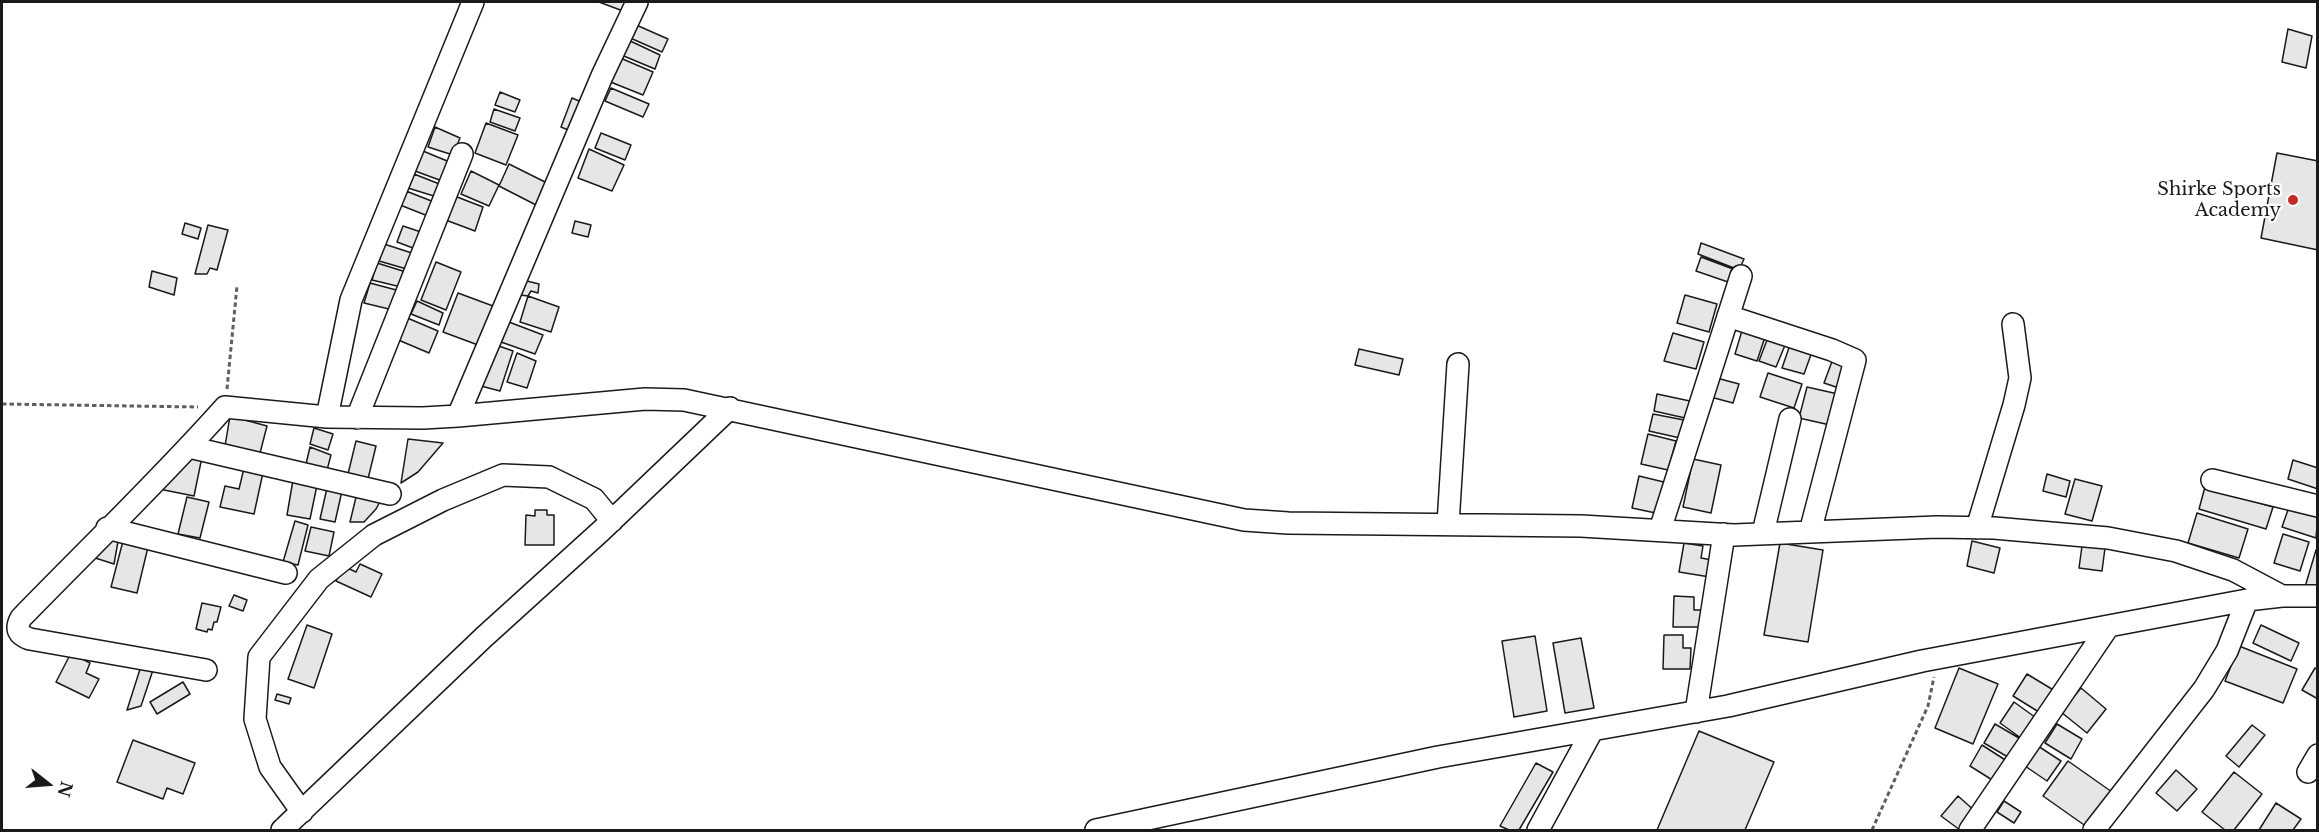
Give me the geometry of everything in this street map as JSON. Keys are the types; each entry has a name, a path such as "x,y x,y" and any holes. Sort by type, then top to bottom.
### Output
{"street":[{"path":"327,417 351,300 473,2"},
{"path":"458,416 602,76 637,2"},
{"path":"357,418 462,154"},
{"path":"1660,530 1741,276"},
{"path":"1728,316 1832,350 1855,360 1810,532"},
{"path":"1977,528 2020,378 2013,324"},
{"path":"1448,524 1458,364"},
{"path":"206,670 30,639 21,636 17,624 225,407 327,417 423,418 664,398 730,408 1244,520 1288,523 1581,526 1724,534 1977,528 2108,538 2176,551 2233,570 2282,597"},
{"path":"282,831 730,408"},
{"path":"1763,533 1790,419"},
{"path":"189,447 390,494"},
{"path":"302,812 270,766 255,719 259,657 319,579 336,563 374,535 443,500 503,475 549,477 594,499 612,521"},
{"path":"2212,480 2318,506"},
{"path":"107,528 286,573"},
{"path":"1696,712 1724,534"},
{"path":"1096,831 1178,821 1438,757 1696,712 1938,658 2247,600 2318,596"},
{"path":"2094,831 2204,689 2227,651 2247,600"},
{"path":"1970,831 2108,627"},
{"path":"1538,831 1592,731"}],"path":[{"path":"2,404 225,407 237,286"},
{"path":"1872,831 1928,705 1938,658"}],"building":[{"path":"599,2 627,2 623,11"},
{"path":"634,24 668,39 662,52 628,37"},
{"path":"2288,29 2312,36 2306,68 2282,62"},
{"path":"626,39 660,55 655,69 619,54"},
{"path":"618,57 653,72 643,95 608,81"},
{"path":"611,88 649,104 643,117 605,101"},
{"path":"500,92 520,100 515,112 495,105"},
{"path":"572,98 584,103 573,132 561,127"},
{"path":"494,109 520,118 515,131 490,122"},
{"path":"486,123 518,135 506,165 475,153"},
{"path":"435,127 460,138 453,155 428,147"},
{"path":"601,133 631,145 625,160 595,148"},
{"path":"589,149 624,165 612,191 578,178"},
{"path":"423,151 452,163 445,182 415,171"},
{"name":"Shirke Sports Academy","path":"2277,153 2318,161 2318,250 2261,238"},
{"path":"509,164 549,184 538,206 499,186"},
{"path":"471,171 499,185 489,206 461,194"},
{"path":"414,174 442,185 437,197 408,188"},
{"path":"406,191 434,202 428,216 400,205"},
{"path":"452,195 483,207 475,231 443,219"},
{"path":"575,221 591,225 588,237 572,233"},
{"path":"185,223 201,228 198,239 182,234"},
{"path":"208,225 228,230 217,270 210,268 207,274 195,274"},
{"path":"403,226 427,234 421,251 397,242"},
{"path":"1701,243 1744,259 1739,270 1698,254"},
{"path":"384,244 415,254 410,270 379,261"},
{"path":"1701,257 1733,269 1728,282 1696,271"},
{"path":"436,262 461,272 446,310 421,300"},
{"path":"377,263 406,272 401,287 372,280"},
{"path":"152,271 177,278 174,295 149,287"},
{"path":"523,280 539,284 538,293 531,291 528,296 520,295"},
{"path":"370,283 400,291 393,310 364,303"},
{"path":"458,293 493,306 478,345 443,332"},
{"path":"1685,295 1717,304 1709,332 1677,323"},
{"path":"528,296 559,307 551,332 520,322"},
{"path":"417,301 443,313 439,325 411,314"},
{"path":"405,317 438,331 429,353 396,339"},
{"path":"509,322 543,335 535,354 501,342"},
{"path":"1744,324 1767,331 1757,361 1735,354"},
{"path":"1770,332 1788,338 1776,367 1759,361"},
{"path":"1673,333 1704,342 1696,369 1664,361"},
{"path":"1791,342 1813,349 1804,374 1782,368"},
{"path":"496,345 513,351 500,391 481,386"},
{"path":"1359,349 1403,359 1399,375 1355,365"},
{"path":"517,353 536,361 527,388 507,382"},
{"path":"1834,356 1850,361 1839,388 1824,383"},
{"path":"1768,373 1802,384 1794,408 1760,397"},
{"path":"1713,377 1739,384 1733,403 1707,396"},
{"path":"1807,387 1838,394 1830,425 1799,418"},
{"path":"1657,394 1690,401 1685,418 1654,411"},
{"path":"1653,414 1684,420 1680,438 1649,431"},
{"path":"230,416 267,426 260,453 225,446"},
{"path":"314,428 333,434 328,450 310,444"},
{"path":"1648,434 1676,441 1668,470 1641,464"},
{"path":"408,439 443,443 418,472 401,483"},
{"path":"356,441 376,446 367,483 347,478"},
{"path":"310,447 331,455 327,470 306,464"},
{"path":"192,454 202,457 194,496 159,489"},
{"path":"1693,459 1721,465 1711,513 1683,507"},
{"path":"2293,460 2318,468 2318,489 2288,479"},
{"path":"245,464 264,468 254,514 220,507 225,486 239,489"},
{"path":"2047,474 2070,481 2066,497 2043,491"},
{"path":"1639,476 1672,484 1665,515 1632,508"},
{"path":"2075,479 2102,486 2092,521 2065,514"},
{"path":"293,480 317,485 310,519 287,515"},
{"path":"2205,487 2273,507 2266,529 2199,509"},
{"path":"327,488 342,491 335,522 320,519"},
{"path":"357,493 383,496 376,509 364,522 350,522"},
{"path":"187,497 209,502 200,538 178,534"},
{"path":"2290,504 2318,513 2316,538 2282,527"},
{"path":"535,510 547,510 547,515 554,515 554,545 525,545 526,515 535,516"},
{"path":"2197,513 2248,529 2239,558 2188,543"},
{"path":"295,521 308,525 298,565 283,562"},
{"path":"311,527 334,532 329,556 305,551"},
{"path":"2283,534 2309,542 2300,571 2274,563"},
{"path":"109,536 119,536 114,564 89,556"},
{"path":"123,541 148,547 137,593 111,587"},
{"path":"1972,541 2000,548 1994,573 1967,566"},
{"path":"1684,543 1703,546 1701,558 1712,560 1710,577 1679,572"},
{"path":"1780,543 1823,550 1808,642 1764,635"},
{"path":"2082,546 2105,548 2102,571 2079,568"},
{"path":"2316,550 2318,551 2318,591 2305,587"},
{"path":"360,564 382,574 371,597 336,581 343,566 356,572"},
{"path":"234,595 247,600 243,611 229,606"},
{"path":"1674,596 1694,597 1694,610 1702,610 1701,627 1673,627"},
{"path":"202,603 221,607 217,622 214,622 212,630 208,629 207,632 196,629"},
{"path":"307,625 332,634 314,688 288,679"},
{"path":"2261,625 2299,643 2291,661 2253,643"},
{"path":"1664,635 1683,635 1683,648 1691,648 1690,669 1663,669"},
{"path":"1535,636 1547,711 1514,717 1502,641"},
{"path":"1581,638 1594,708 1565,713 1553,643"},
{"path":"2239,646 2297,669 2283,703 2225,681"},
{"path":"71,653 90,663 86,673 99,679 89,698 56,682"},
{"path":"141,666 153,670 141,706 127,710"},
{"path":"1959,668 1998,684 1973,744 1935,728"},
{"path":"2315,668 2318,670 2318,699 2302,690"},
{"path":"2027,674 2060,694 2047,717 2013,696"},
{"path":"183,682 190,694 157,714 150,702"},
{"path":"2081,688 2106,709 2087,733 2061,712"},
{"path":"277,694 291,698 289,704 275,700"},
{"path":"2014,702 2039,720 2025,741 2000,723"},
{"path":"1995,724 2024,741 2013,760 1984,743"},
{"path":"2057,724 2082,739 2071,759 2045,743"},
{"path":"2252,725 2265,735 2239,767 2226,756"},
{"path":"1699,731 1774,762 1745,830 1657,830"},
{"path":"133,740 195,763 183,794 167,788 163,799 117,782"},
{"path":"1982,745 2010,763 1997,783 1970,766"},
{"path":"2038,746 2061,761 2047,781 2025,766"},
{"path":"2068,761 2112,792 2087,827 2043,796"},
{"path":"1536,763 1553,772 1519,830 1509,830 1500,826"},
{"path":"2176,770 2197,789 2177,811 2156,793"},
{"path":"2234,772 2262,794 2234,830 2225,830 2202,812"},
{"path":"1958,796 1976,812 1960,830 1941,816"},
{"path":"2004,801 2021,812 2014,823 1997,812"},
{"path":"2276,803 2301,819 2293,830 2259,830"}],"place":[{"name":"Shirke Sports Academy","path":"2293,200"}]}
